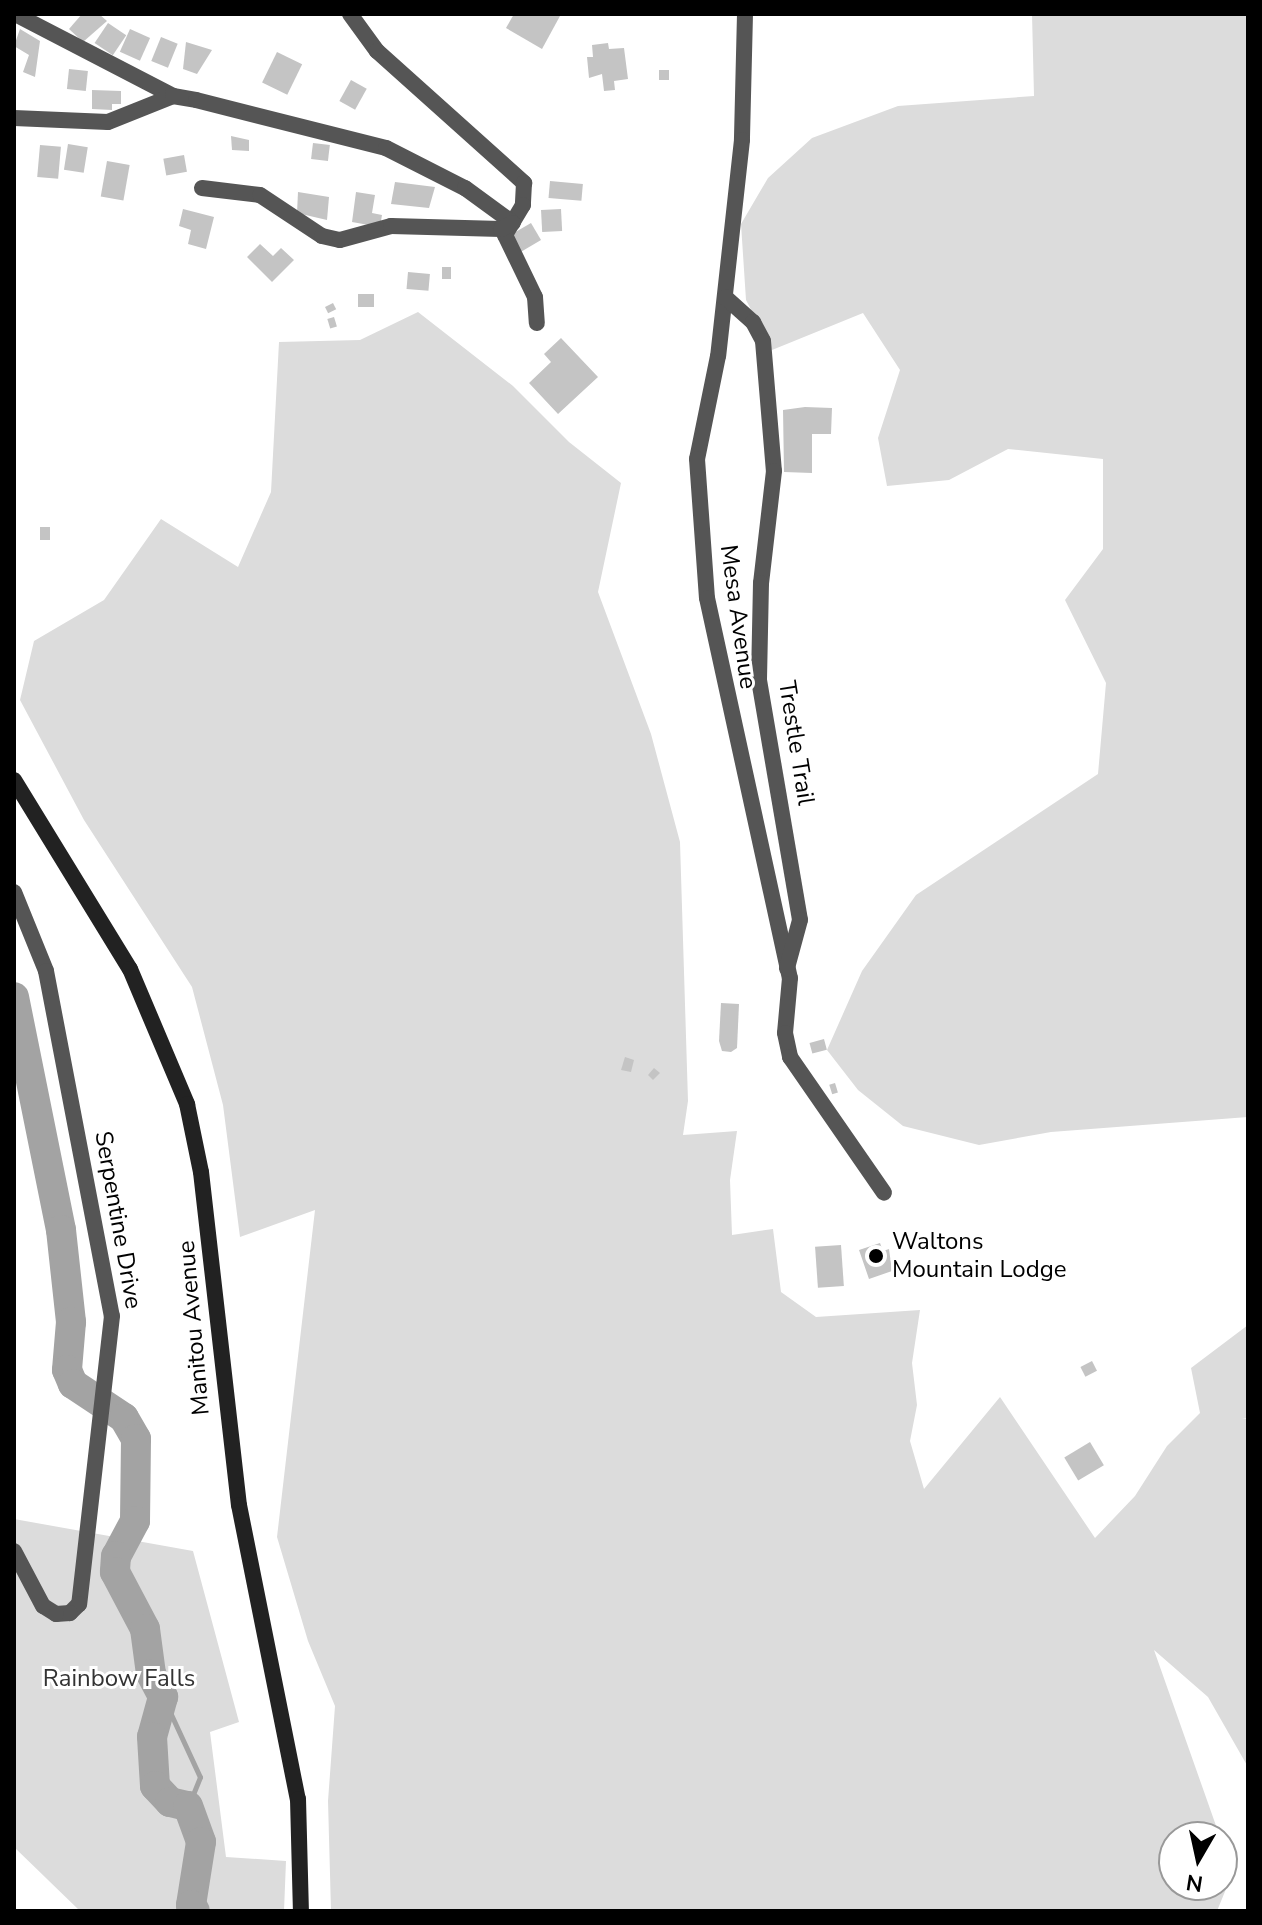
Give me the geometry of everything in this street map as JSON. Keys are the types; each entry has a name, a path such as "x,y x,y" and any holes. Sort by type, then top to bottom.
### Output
{"main road":[{"name":"Manitou Avenue","path":"14,780 130,969 187,1104 201,1172 239,1505 298,1799 301,1911"}],"street":[{"path":"15,14 173,96 386,148 465,188 513,223"},
{"path":"350,14 377,51 524,183 526,194 505,235 535,297 537,323"},
{"name":"Mesa Avenue","path":"745,14 742,140 725,297 697,459 707,598 787,968 785,1033 790,1057 884,1193"},
{"path":"14,118 117,121 173,96"},
{"path":"202,188 260,195 322,236 340,240 391,226 501,229 513,223"},
{"name":"Trestle Trail","path":"725,297 753,322 763,341 774,471 761,583 759,680 800,920 787,968"},
{"name":"Serpentine Drive","path":"14,892 46,971 95,1209 112,1316 79,1604 70,1613 56,1614 43,1606 14,1551"}],"green space":[{"path":"1032,14 1248,14 1248,1117 1051,1132 979,1145 903,1126 858,1090 827,1050 862,971 916,895 1098,774 1106,683 1065,600 1103,549 1103,459 1008,449 949,480 887,486 878,438 900,370 863,313 772,350 746,300 741,224 768,178 812,138 898,106 1034,96"},
{"path":"418,312 513,386 569,442 621,483 598,592 651,734 680,842 688,1101 683,1135 737,1131 730,1180 732,1235 773,1229 781,1292 816,1317 920,1310 912,1363 917,1405 910,1441 924,1489 1000,1397 1095,1538 1135,1496 1167,1446 1200,1413 1191,1368 1248,1325 1248,1418 1242,1418 1248,1419 1248,1767 1208,1697 1154,1650 1214,1821 1158,1821 1158,1901 1221,1901 1217,1911 331,1911 328,1801 335,1706 308,1641 277,1537 315,1210 240,1237 223,1105 192,987 84,820 20,700 34,641 104,600 161,519 238,567 271,492 279,342 360,340"},
{"name":"Rainbow Falls","path":"14,1519 193,1551 239,1722 210,1732 226,1857 286,1861 284,1911 80,1911 14,1847"}],"building":[{"path":"82,14 99,14 107,21 83,42 69,29"},
{"path":"514,14 560,16 542,49 506,28"},
{"path":"108,23 126,35 113,55 95,43"},
{"path":"20,29 40,41 35,77 23,72 29,55 14,46"},
{"path":"130,29 150,38 140,61 120,52"},
{"path":"161,37 178,44 168,68 151,61"},
{"path":"186,42 212,50 197,74 183,69"},
{"path":"608,43 609,49 624,48 628,79 614,81 615,90 604,91 602,74 589,78 587,57 593,57 592,45"},
{"path":"277,52 302,64 287,95 262,83"},
{"path":"69,69 88,71 86,91 67,89"},
{"path":"659,70 669,70 669,80 659,80"},
{"path":"351,80 367,89 355,110 339,101"},
{"path":"92,90 121,91 121,104 112,104 112,110 92,109"},
{"path":"231,136 249,140 249,151 232,150"},
{"path":"313,143 330,145 328,161 311,159"},
{"path":"68,144 88,147 84,173 64,170"},
{"path":"40,145 61,147 58,179 37,177"},
{"path":"184,155 187,172 166,175 163,159"},
{"path":"107,161 130,165 123,200 101,196"},
{"path":"550,181 583,184 581,201 549,198"},
{"path":"395,182 435,187 429,208 391,204"},
{"path":"298,192 329,197 327,220 297,213"},
{"path":"356,192 375,195 372,213 382,215 380,227 352,222"},
{"path":"183,209 214,217 206,249 188,244 191,230 179,226"},
{"path":"561,209 562,231 542,232 541,210"},
{"path":"531,223 541,240 519,253 512,234"},
{"path":"260,244 273,256 281,248 294,260 272,282 247,257"},
{"path":"442,267 451,267 451,279 442,279"},
{"path":"408,272 430,274 428,291 407,289"},
{"path":"358,294 374,294 374,307 358,307"},
{"path":"333,303 336,309 328,313 325,307"},
{"path":"334,317 337,327 330,329 327,319"},
{"path":"561,338 598,377 558,414 529,383 551,362 544,354"},
{"path":"832,408 831,434 812,434 812,473 784,472 783,410"},
{"path":"40,527 50,527 50,540 40,540"},
{"path":"721,1003 739,1004 737,1048 731,1052 722,1051 719,1041"},
{"path":"824,1039 827,1050 812,1054 810,1043"},
{"path":"625,1057 634,1060 631,1072 621,1070"},
{"path":"654,1068 660,1073 653,1080 648,1075"},
{"path":"835,1083 838,1093 832,1094 829,1085"},
{"name":"Waltons Mountain Lodge","path":"880,1243 883,1251 889,1249 892,1271 869,1279 859,1250"},
{"path":"841,1245 844,1286 818,1288 815,1247"},
{"path":"1092,1361 1097,1371 1085,1377 1080,1367"},
{"path":"1090,1442 1104,1465 1078,1481 1064,1457"}],"waterway":[{"path":"14,997 61,1230 71,1322 67,1370 73,1384 124,1418 136,1439 135,1521 116,1556 115,1572 145,1629 151,1674 163,1697 152,1737 155,1786 170,1802 188,1806 201,1842 191,1905 195,1911"},
{"path":"163,1697 200,1777 188,1806"}],"place":[{"name":"Waltons Mountain Lodge","path":"876,1256"}]}
